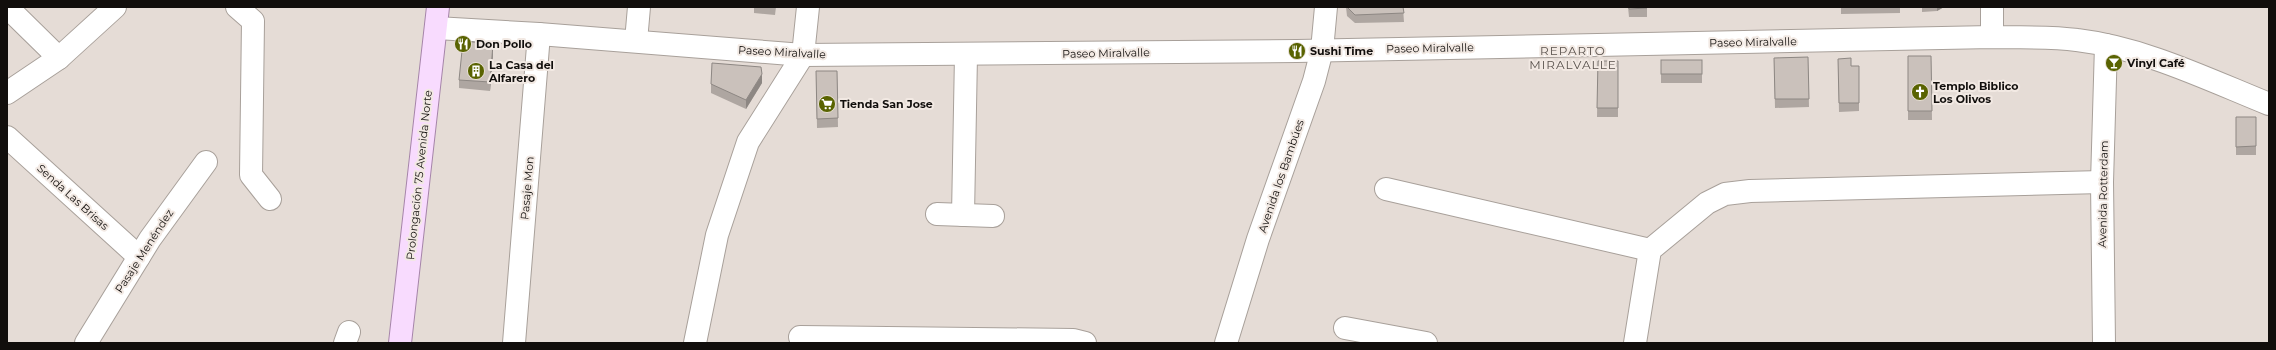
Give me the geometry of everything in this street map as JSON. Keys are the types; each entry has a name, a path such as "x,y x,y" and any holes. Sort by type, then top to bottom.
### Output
{"main road":[{"name":"Prolongación 75 Avenida Norte","path":"400,343 438,7"}],"street":[{"path":"7,94 59,58 115,7"},
{"path":"237,7 253,21 251,175 270,199"},
{"path":"636,42 639,7"},
{"path":"695,343 717,235 748,142 803,55 808,7"},
{"name":"Avenida los Bambúes","path":"1226,343 1258,239 1314,81 1322,50 1326,7"},
{"path":"1992,7 1992,37"},
{"path":"7,8 59,58"},
{"name":"Paseo Miralvalle","path":"436,28 539,34 803,55 966,55 1322,50 1992,37 2070,39 2106,45 2144,54 2269,104"},
{"name":"Pasaje Mon","path":"514,343 539,34"},
{"name":"Avenida Rotterdam","path":"2104,343 2102,182 2106,45"},
{"path":"963,215 966,55"},
{"name":"Senda Las Brisas","path":"7,137 139,257"},
{"name":"Pasaje Menéndez","path":"86,343 139,257 206,162"},
{"path":"1637,342 1650,250 1707,203 1725,194 1750,191 2102,182"},
{"path":"1386,189 1650,250"},
{"path":"937,214 993,216"},
{"path":"1346,328 1426,343"},
{"path":"800,337 1073,340 1085,343"}],"building":[{"path":"1347,7 1403,7 1404,13 1355,15"},
{"path":"1629,7 1647,7 1647,8 1629,9"},
{"name":"La Casa del Alfarero","path":"463,41 493,44 490,82 459,80"},
{"name":"Templo Biblico Los Olivos","path":"1908,56 1931,56 1932,111 1908,111"},
{"path":"1808,57 1809,99 1775,99 1774,58"},
{"path":"1851,58 1851,66 1859,66 1859,103 1839,103 1838,59"},
{"path":"1661,60 1702,60 1702,74 1661,74"},
{"path":"1598,61 1618,61 1618,108 1597,108"},
{"path":"712,63 761,67 762,74 746,100 711,84"},
{"name":"Tienda San Jose","path":"816,71 837,71 838,118 817,119"},
{"path":"2236,117 2256,117 2256,146 2236,147"}],"place":[{"name":"Don Pollo","path":"463,44"},
{"name":"Sushi Time","path":"1297,51"},
{"name":"Vinyl Café","path":"2114,63"},
{"name":"La Casa del Alfarero","path":"476,71"},
{"name":"Templo Biblico Los Olivos","path":"1920,92"},
{"name":"Tienda San Jose","path":"827,104"}],"district":[{"name":"REPARTO MIRALVALLE","path":"1573,57"}]}
